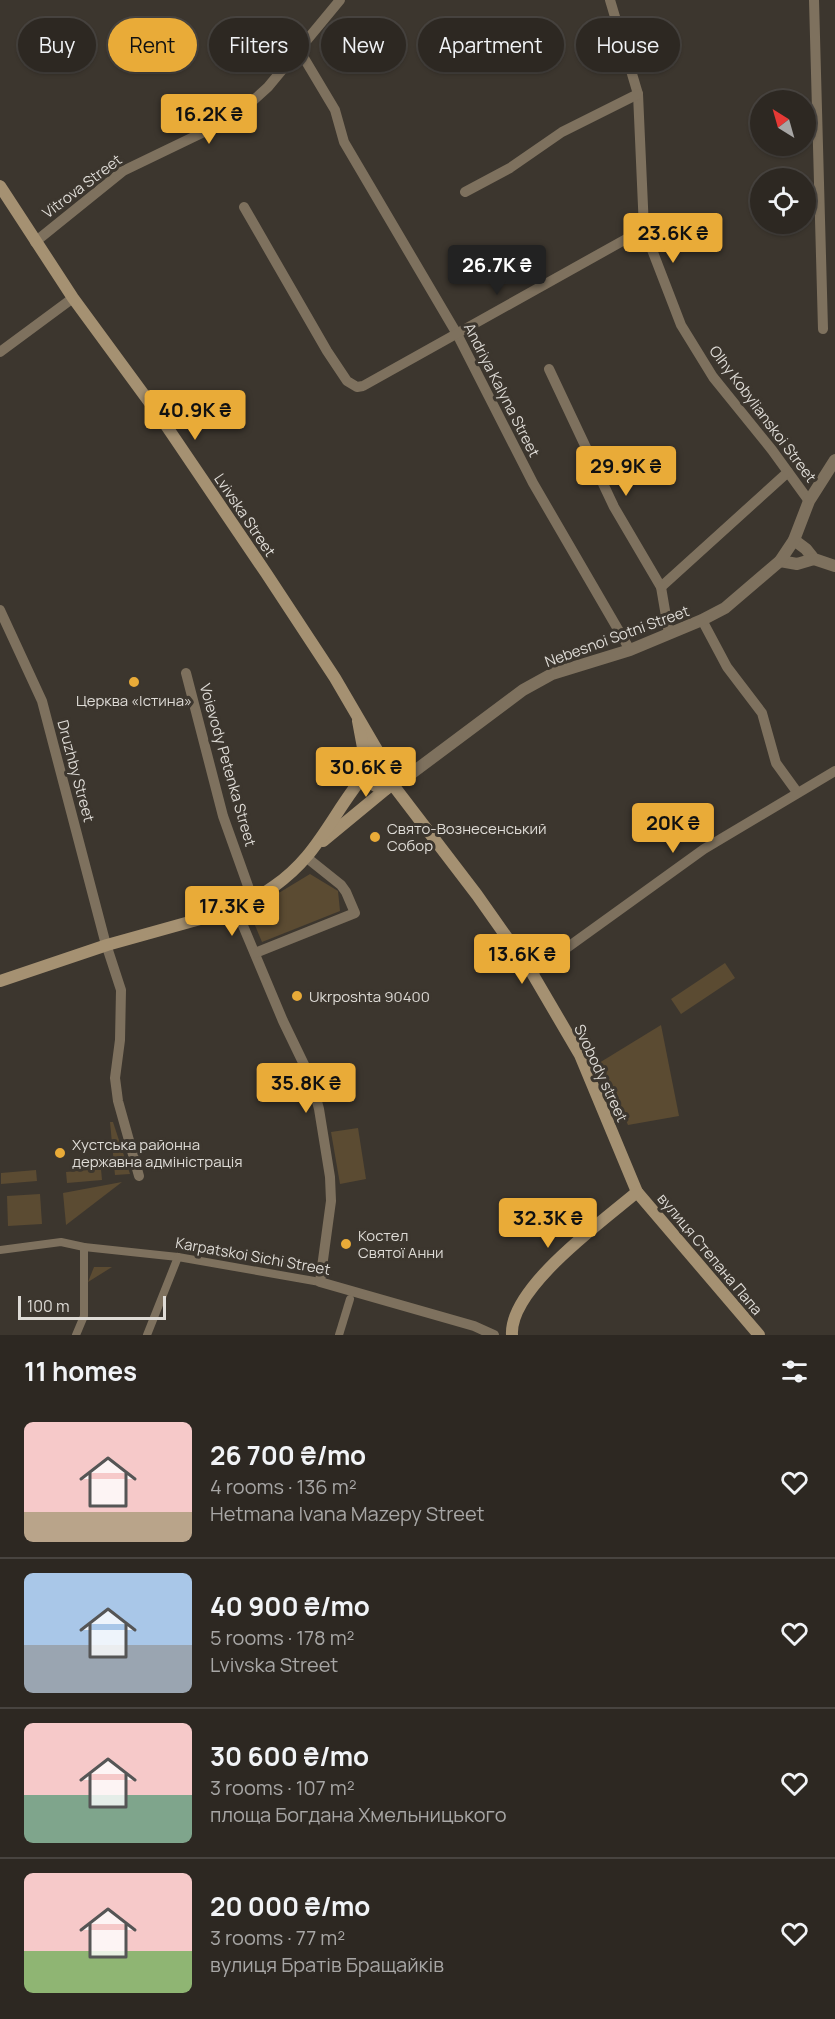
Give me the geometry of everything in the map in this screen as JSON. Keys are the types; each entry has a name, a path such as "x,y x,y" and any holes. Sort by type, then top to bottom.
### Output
{"main road":[{"name":"Lvivska Street","path":"0,186 35,242 161,418 335,678 387,767"},
{"name":"Lvivska Street","path":"357,716 367,771"},
{"path":"0,981 107,945 236,909 253,900 270,890 358,810 392,785 393,773 387,767 378,763 367,771 309,854"},
{"path":"367,771 374,786 392,785"},
{"name":"Svobody street","path":"392,785 477,895 532,973 580,1054 637,1192"},
{"path":"512,1335 514,1316 534,1284 562,1255 637,1192"},
{"name":"вулиця Степана Папа","path":"637,1192 759,1335"}],"street":[{"name":"Vitrova Street","path":"309,35 340,0"},
{"name":"Olhy Kobylianskoi Street","path":"610,0 638,94 644,229 681,325 713,377 809,501"},
{"path":"814,0 823,329"},
{"name":"Andriya Kalyna Street","path":"309,66 335,110 344,142 457,334 534,483 630,650"},
{"name":"Vitrova Street","path":"35,242 123,171 235,117 268,87 280,72"},
{"path":"465,192 510,168 562,132 638,94"},
{"path":"243,207 347,381 357,387 363,386 644,229"},
{"path":"0,352 74,298"},
{"path":"549,369 615,507 661,586 669,634"},
{"name":"Nebesnoi Sotni Street","path":"392,785 406,778 523,690 552,675 630,650 725,608 780,561 794,540 809,501 835,460"},
{"path":"661,586 788,472"},
{"path":"794,540 806,549 814,560"},
{"path":"780,561 797,564 814,560 835,566"},
{"name":"Druzhby Street","path":"0,610 42,701 121,990 120,1040 116,1078 118,1101 139,1176"},
{"path":"702,620 727,667 762,713 776,763 797,792"},
{"name":"Voievody Petenka Street","path":"186,673 223,816 253,900"},
{"path":"532,973 704,849 835,771"},
{"path":"255,954 355,913 341,885 309,854"},
{"path":"236,909 283,1021 311,1079 319,1108 330,1177 331,1201 320,1282"},
{"name":"Karpatskoi Sichi Street","path":"0,1250 62,1242 84,1247 178,1257 320,1282 463,1323 494,1335"},
{"path":"76,1335 84,1316 84,1247"},
{"path":"147,1335 178,1257"},
{"path":"339,1335 350,1299"}],"shaded area":[{"path":"310,874 338,891 340,911 262,942 249,911"},
{"path":"725,963 735,978 681,1014 671,999"},
{"path":"661,1025 679,1116 628,1125 599,1063"},
{"path":"110,1122 113,1122 130,1174 115,1175"},
{"path":"358,1128 366,1179 340,1184 331,1132"},
{"path":"101,1169 102,1180 67,1183 66,1172"},
{"path":"36,1170 37,1181 1,1184 1,1173"},
{"path":"122,1182 66,1225 63,1193"},
{"path":"40,1194 42,1224 8,1226 7,1196"},
{"path":"94,1267 112,1267 88,1282"}],"place":[{"name":"Церква «Істина»","path":"134,682"},
{"name":"Свято-Вознесенський Собор","path":"375,837"},
{"name":"Ukrposhta 90400","path":"297,996"},
{"name":"Хустська районна державна адміністрація","path":"60,1153"},
{"name":"Костел Святої Анни","path":"346,1244"}]}
